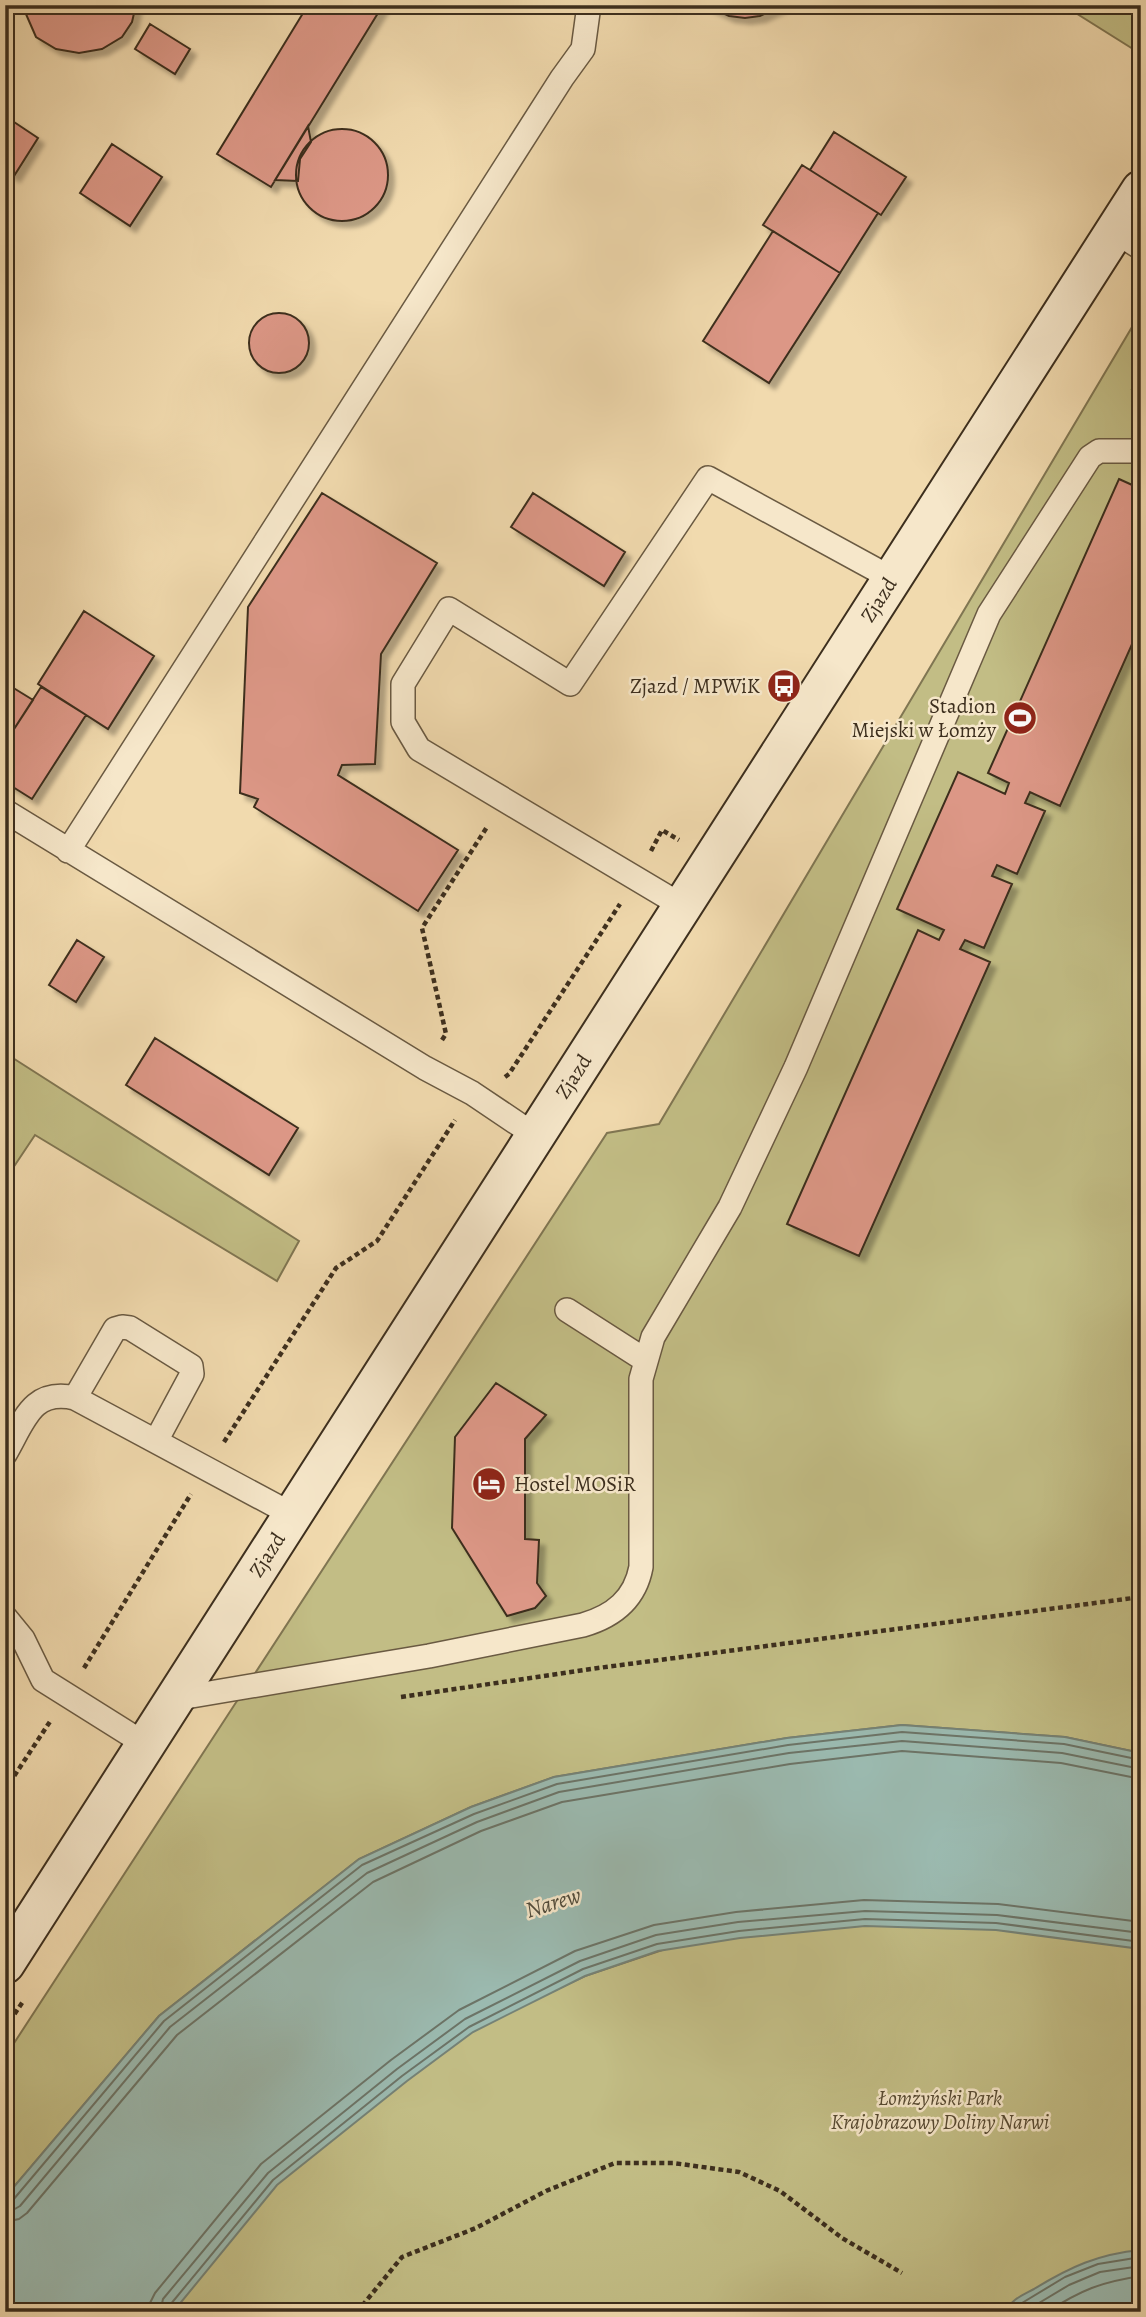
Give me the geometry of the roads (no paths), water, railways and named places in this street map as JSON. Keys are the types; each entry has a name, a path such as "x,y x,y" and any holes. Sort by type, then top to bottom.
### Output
{"main road":[{"name":"Zjazd","path":"5,1964 893,579 1128,240 1141,190"}],"lane":[{"path":"68,851 554,90 583,49 589,5"},
{"path":"174,1699 429,1657 583,1625 610,1615 628,1598 641,1567 641,1379 653,1337 730,1207 796,1067 989,614 1090,457 1099,451 1141,452"},
{"path":"684,907 419,749 403,722 403,684 449,609 570,684 708,478 893,579"},
{"path":"5,811 425,1068 472,1093 536,1136"},
{"path":"567,1310 645,1360"},
{"path":"75,1398 115,1329 122,1326 130,1328 191,1366 192,1374 156,1441"},
{"path":"5,1454 31,1410 45,1397 61,1395 75,1398 292,1515"},
{"path":"5,1617 23,1639 43,1680 145,1744"}],"water":[{"name":"Narew","path":"902,1725 1065,1737 1141,1753 1141,1949 996,1930 865,1926 740,1938 658,1951 585,1976 473,2032 407,2081 277,2185 173,2312 5,2312 5,2200 12,2189 159,2016 359,1859 471,1807 554,1777 787,1738"},
{"path":"1141,2250 1141,2312 1005,2312 1017,2298 1072,2268 1098,2258"}],"place":[{"name":"Zjazd / MPWiK","path":"784,686"},
{"name":"Stadion Miejski w Łomży","path":"1020,718"},
{"name":"Hostel MOSiR","path":"489,1484"}],"park label":[{"name":"Łomżyński Park Krajobrazowy Doliny Narwi","path":"940,2110"}]}
